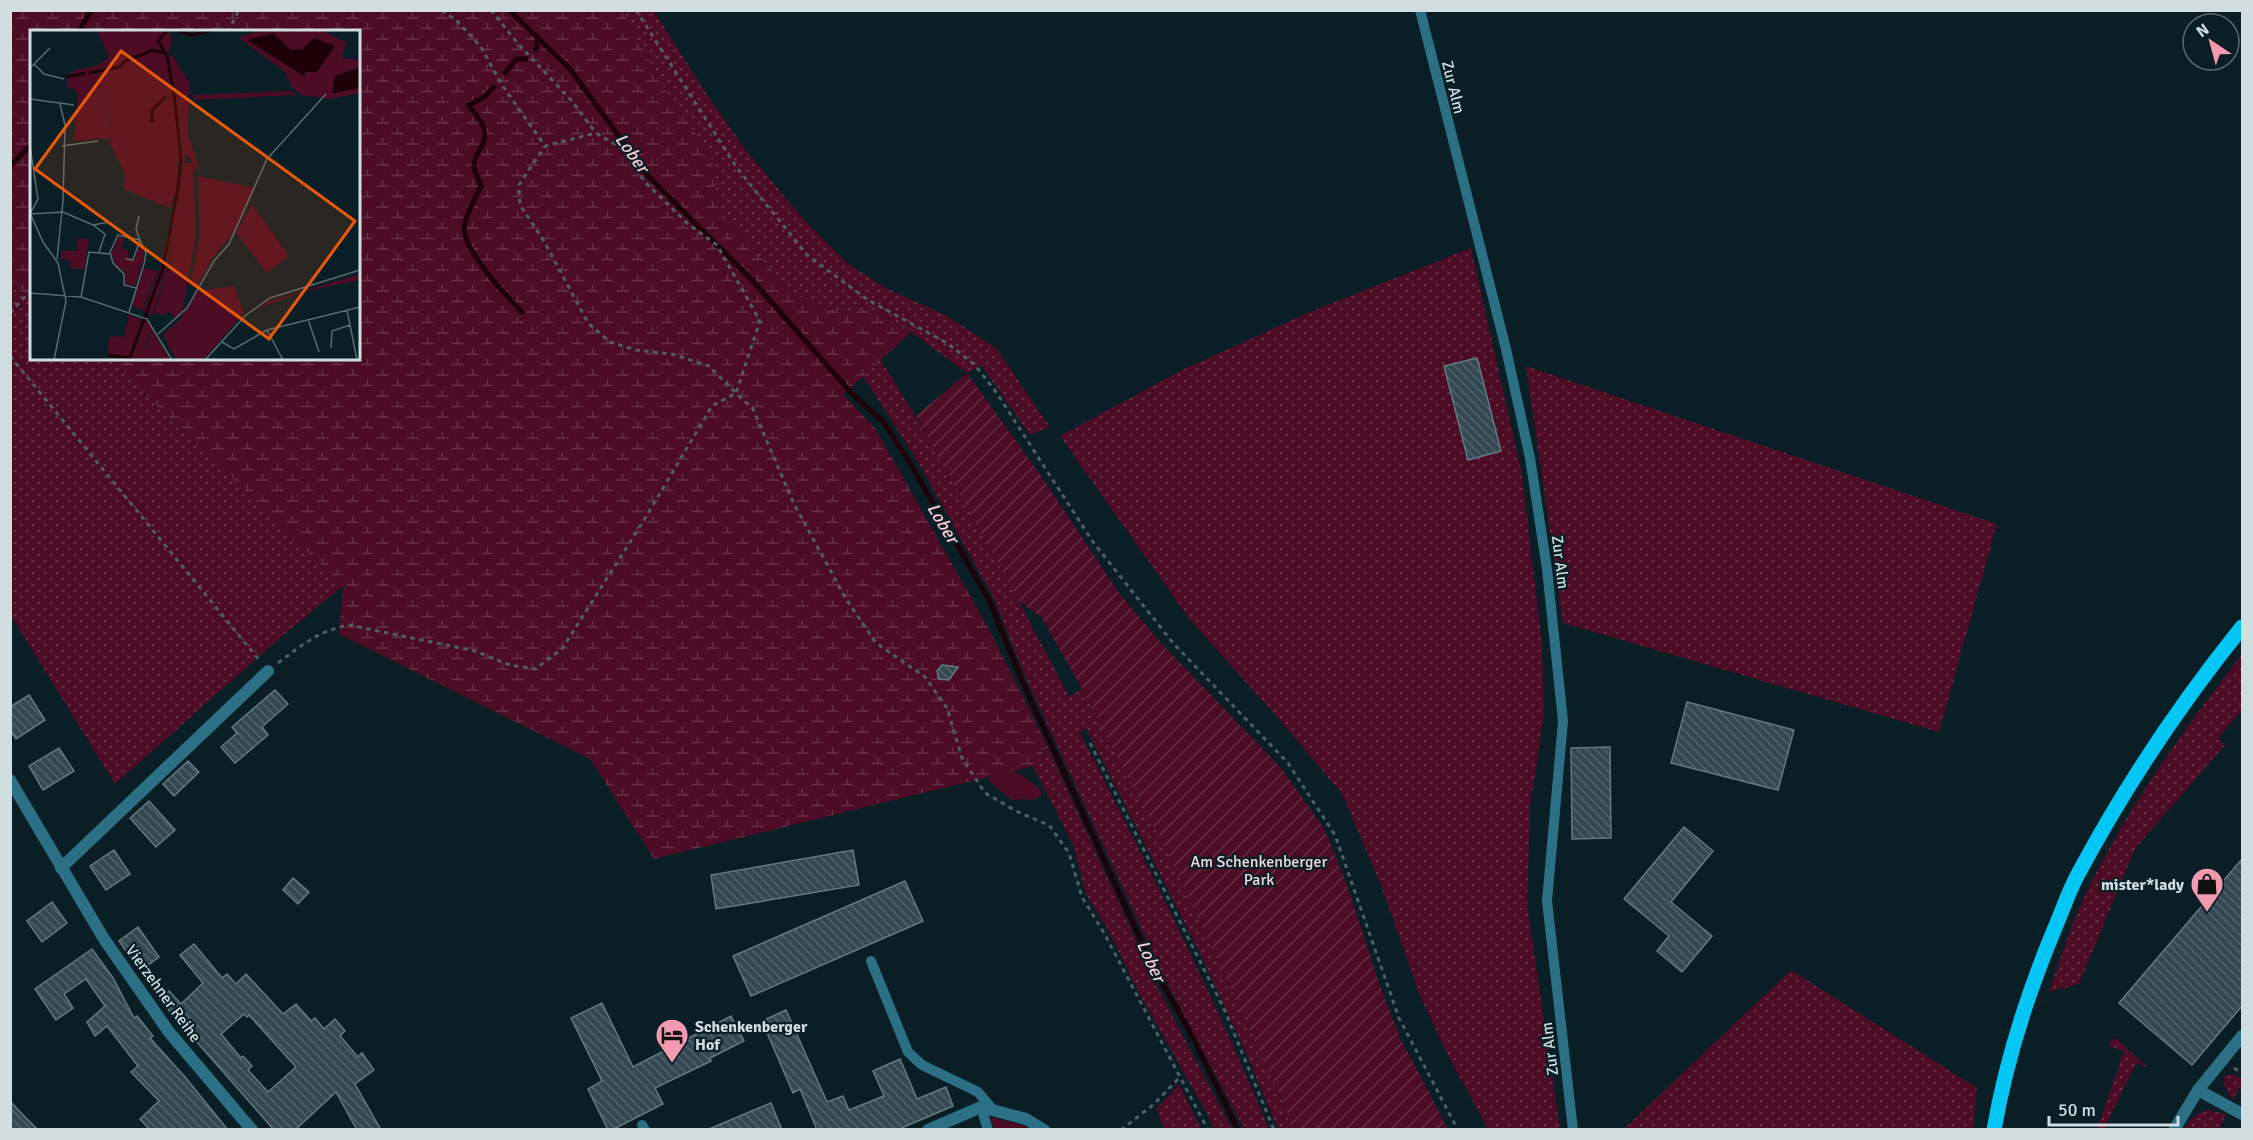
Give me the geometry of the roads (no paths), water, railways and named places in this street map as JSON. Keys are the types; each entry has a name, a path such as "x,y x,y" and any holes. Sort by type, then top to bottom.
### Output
{"main road":[{"path":"1994,1130 2000,1095 2019,1020 2076,878 2146,758 2216,659 2242,627"}],"street":[{"path":"61,868 268,671"},
{"name":"Vierzehner Reihe","path":"10,780 104,939 170,1032 252,1130"},
{"path":"2174,1130 2198,1090 2242,1036"},
{"path":"2198,1090 2242,1114"},
{"path":"928,1130 987,1108 1026,1119 1044,1130"}],"lane":[{"name":"Zur Alm","path":"1420,10 1506,349 1530,458 1547,569 1563,721 1547,901 1573,1130"},
{"path":"871,961 908,1052 922,1065 978,1092 987,1108 988,1130"}],"waterway":[{"path":"79,30 92,10"},
{"name":"Lober","path":"509,10 571,70 646,174 752,280 854,396 883,421 910,463 989,600 1022,681 1155,971 1189,1030 1238,1130"},
{"path":"536,50 538,38"},
{"path":"505,73 516,59 526,59"},
{"path":"494,87 483,98 468,105 480,121 485,135 474,163 481,186 468,213 464,229 466,239 479,261 522,312"},
{"path":"10,166 30,146"}],"place":[{"name":"mister*lady","path":"2207,913"},
{"name":"Schenkenberger Hof","path":"672,1064"}],"park label":[{"name":"Am Schenkenberger Park","path":"1259,870"}]}
